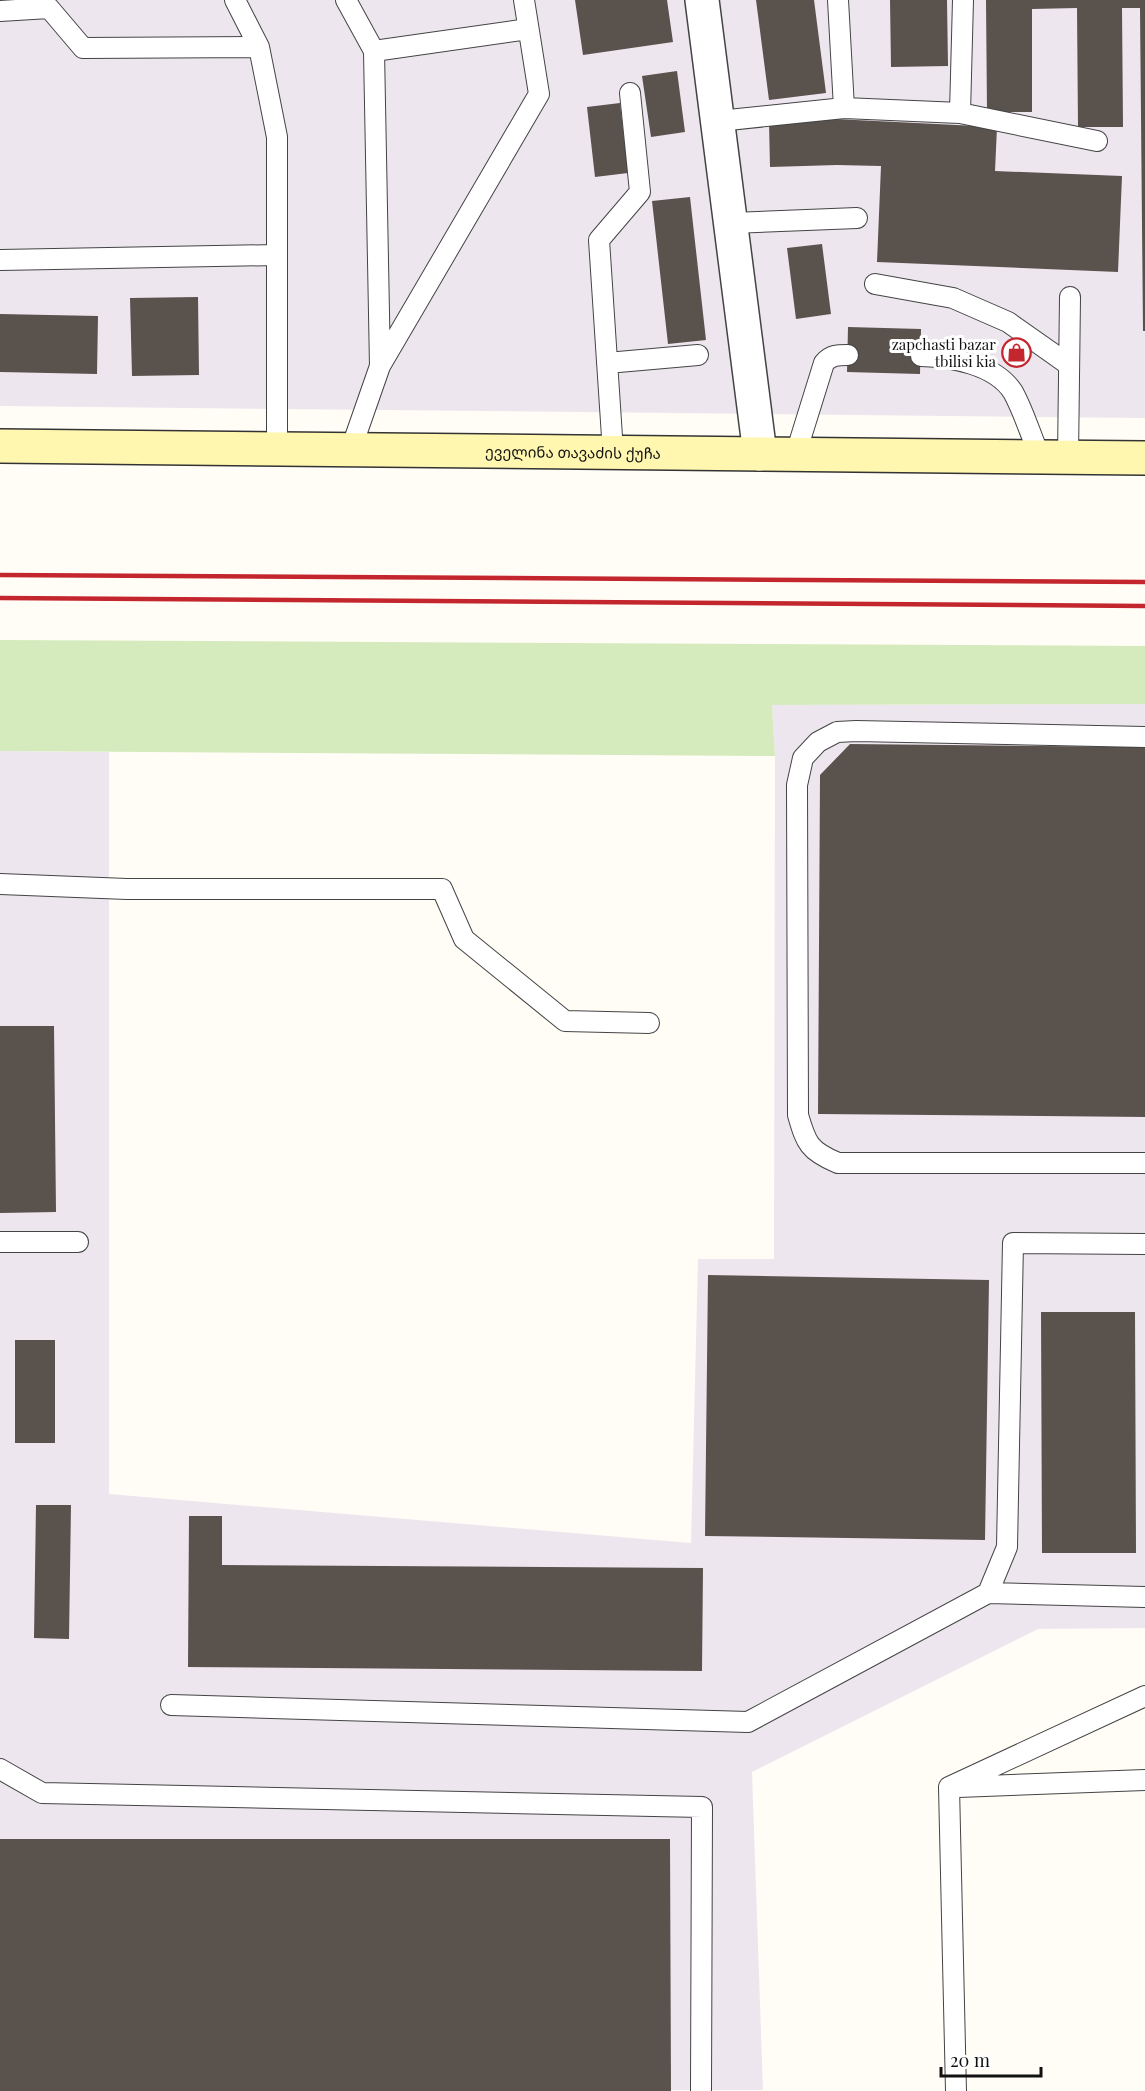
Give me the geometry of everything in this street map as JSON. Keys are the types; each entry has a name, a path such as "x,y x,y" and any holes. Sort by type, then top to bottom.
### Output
{"main road":[{"name":"ეველინა თავაძის ქუჩა","path":"0,446 1145,458"}],"street":[{"path":"702,0 760,454"}],"lane":[{"path":"235,0 259,47 277,137 277,448"},
{"path":"346,0 374,51 380,366"},
{"path":"351,449 380,366 539,94 524,0"},
{"path":"838,0 844,108"},
{"path":"960,113 963,0"},
{"path":"0,11 49,8 83,48 259,47"},
{"path":"374,51 528,29"},
{"path":"613,452 599,240 640,192 630,93"},
{"path":"719,121 844,108 960,113 1097,141"},
{"path":"731,224 856,218"},
{"path":"0,260 276,255"},
{"path":"875,284 953,298 1008,322 1069,365"},
{"path":"1054,457 1069,365 1070,297"},
{"path":"607,363 698,355"},
{"path":"796,453 824,363 830,357 848,355"},
{"path":"921,356 969,363 990,372 1012,391 1054,457"},
{"path":"1145,737 837,732 818,742 803,758 797,785 798,1115 804,1139 820,1156 837,1163 1145,1162"},
{"path":"0,884 126,889 442,889 464,939 565,1021 650,1023"},
{"path":"0,1242 78,1242"},
{"path":"988,1593 1007,1548 1013,1243 1145,1244"},
{"path":"171,1705 748,1722 988,1593 1145,1597"},
{"path":"949,1787 1145,1696"},
{"path":"0,1769 42,1793 702,1807 701,2091"},
{"path":"949,1787 1145,1780"},
{"path":"949,1787 956,2091"}],"shaded area":[{"path":"0,0 1145,0 1145,418 0,406"},
{"path":"1145,704 1145,1628 1038,1629 752,1772 763,2090 0,2091 0,751 109,752 109,1494 691,1543 698,1259 774,1259 775,756 772,705"}],"green space":[{"path":"0,640 1145,646 1145,704 772,705 775,756 0,751"}],"building":[{"path":"575,0 667,0 673,42 583,55"},
{"path":"756,0 814,0 826,93 769,100"},
{"path":"890,0 947,0 948,66 891,67"},
{"path":"986,0 1145,0 1145,331 1143,331 1140,8 1122,8 1123,127 1078,127 1077,8 1032,9 1032,112 987,112"},
{"path":"677,71 685,132 651,137 642,76"},
{"path":"620,103 628,173 595,177 587,107"},
{"path":"835,119 997,127 995,171 1122,176 1118,272 877,262 881,166 770,167 769,122"},
{"path":"690,197 706,340 668,344 652,201"},
{"path":"822,244 831,314 796,319 787,248"},
{"path":"198,297 199,375 132,376 130,298"},
{"path":"0,314 98,316 97,374 0,372"},
{"path":"848,327 921,329 920,374 847,372"},
{"path":"850,744 1145,747 1145,1117 818,1114 820,775"},
{"path":"0,1026 54,1026 56,1212 0,1213"},
{"path":"708,1275 989,1280 985,1540 705,1536"},
{"path":"1041,1312 1135,1312 1136,1553 1042,1553"},
{"path":"15,1340 55,1340 55,1443 15,1443"},
{"path":"36,1505 71,1505 69,1639 34,1638"},
{"path":"189,1516 222,1516 222,1565 703,1568 702,1671 188,1667"},
{"path":"0,1839 670,1839 671,2091 0,2091"}],"railway":[{"path":"0,575 1145,582"},
{"path":"0,598 1145,606"}],"place":[{"name":"zapchasti bazar tbilisi kia","path":"1017,353"}]}
